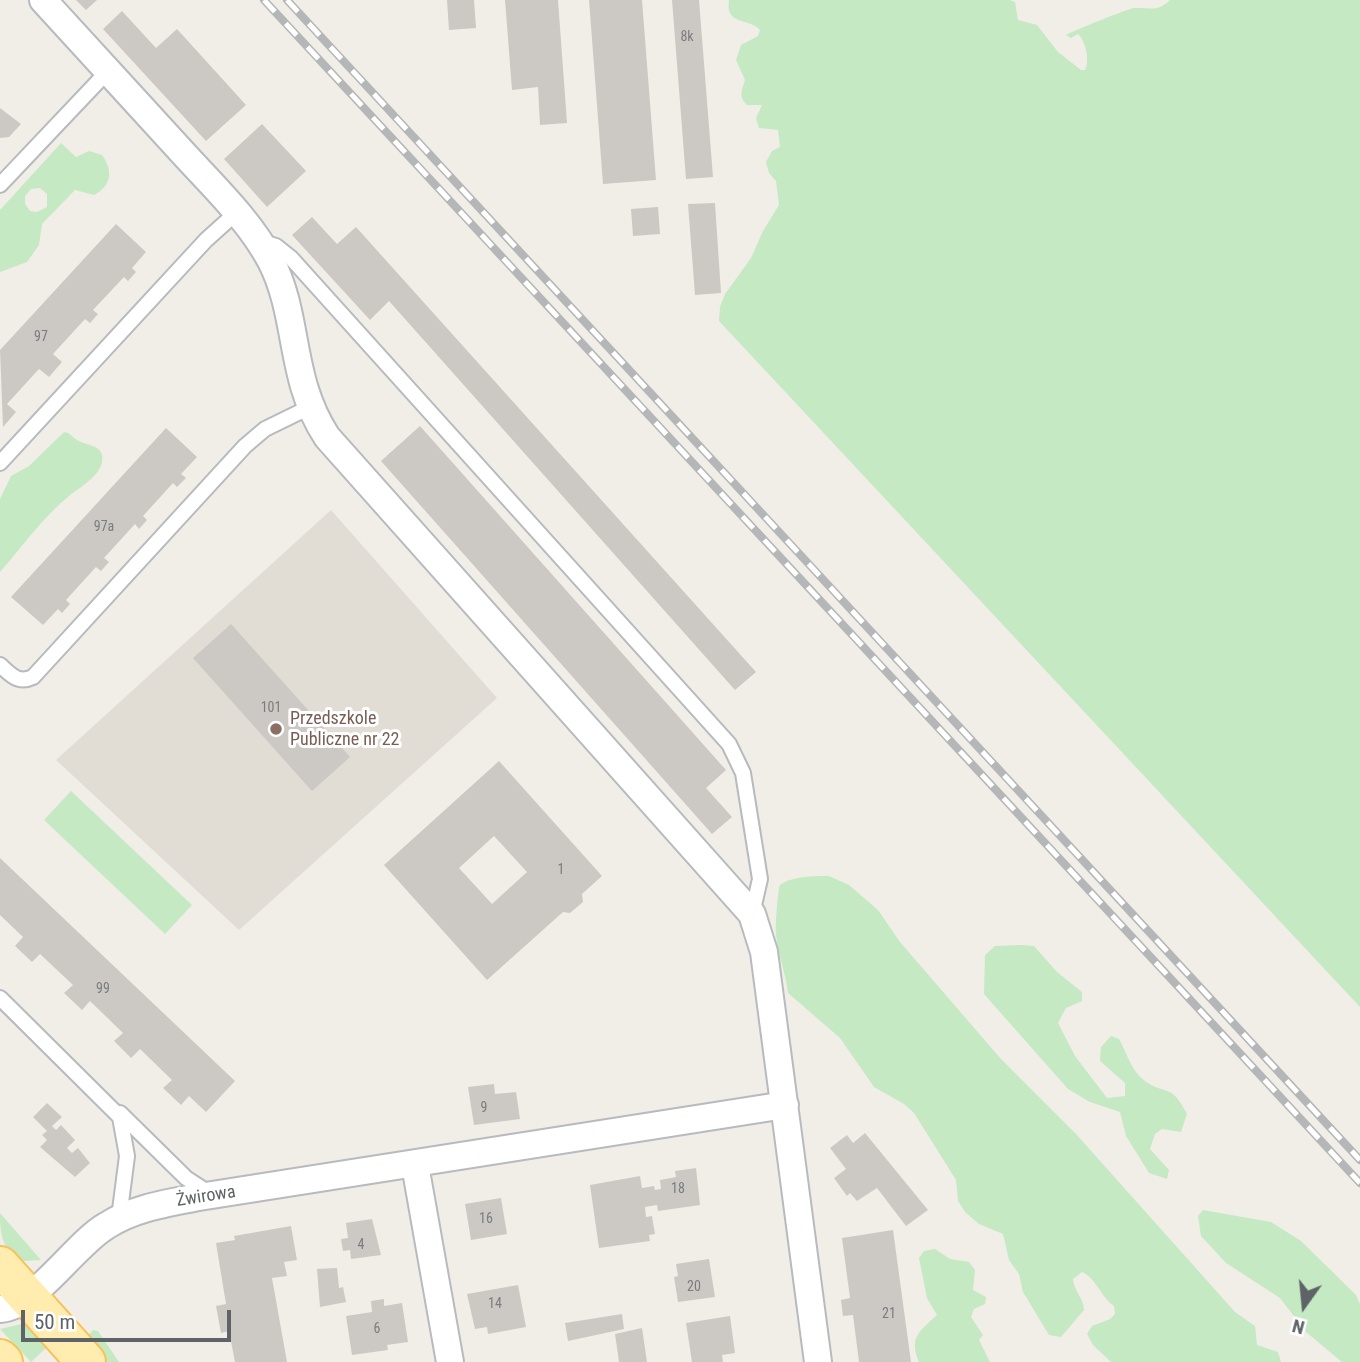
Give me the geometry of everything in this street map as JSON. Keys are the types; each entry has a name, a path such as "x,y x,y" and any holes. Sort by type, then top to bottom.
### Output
{"main road":[{"path":"0,1266 14,1303 86,1362"}],"street":[{"path":"43,0 258,240 277,277 299,375 310,407 327,437 752,914 764,952 818,1362"},
{"name":"Żwirowa","path":"14,1303 90,1235 119,1218 166,1203 785,1105"},
{"path":"415,1165 450,1362"}],"lane":[{"path":"0,186 108,71"},
{"path":"0,463 206,240 236,213"},
{"path":"258,240 276,246 291,258 729,744 743,773 760,879 752,914"},
{"path":"0,665 14,678 26,680 33,677 245,446 276,422 310,407"},
{"path":"0,998 186,1178 212,1195"},
{"path":"111,1105 120,1117 127,1156 119,1218"}],"shaded area":[{"name":"Przedszkole Publiczne nr 22","path":"331,510 497,698 239,930 56,760"}],"green space":[{"path":"729,0 1010,0 1015,2 1018,20 1037,25 1058,52 1081,70 1085,70 1087,56 1083,42 1078,34 1071,38 1066,35 1134,8 1157,8 1170,0 1360,0 1360,1007 719,321 725,294 751,258 779,205 776,181 769,173 766,162 772,151 780,147 778,130 759,128 756,118 762,105 747,105 742,99 745,80 736,60 741,45 758,36 760,30 730,14"},
{"path":"61,143 76,157 89,151 102,155 106,161 109,177 104,187 94,195 75,190 42,224 39,245 27,262 0,272 0,210","holes":["40,188 47,194 47,207 37,212 30,211 25,204 25,196 31,189"]},
{"path":"64,432 98,449 102,456 100,467 88,481 50,513 0,572 0,499 11,476 29,466"},
{"path":"71,791 192,905 165,934 44,820"},
{"path":"829,876 849,885 878,910 900,942 1001,1059 1076,1134 1235,1312 1255,1326 1257,1345 1278,1352 1281,1362 1111,1362 1093,1345 1087,1334 1092,1326 1110,1319 1115,1314 1114,1306 1082,1272 1073,1279 1084,1310 1061,1337 1049,1335 1023,1292 1019,1274 1009,1260 1003,1234 979,1224 965,1212 958,1201 956,1180 914,1113 874,1087 840,1038 788,993 776,933 780,885 797,878"},
{"path":"995,946 1034,946 1057,972 1082,992 1082,1001 1066,1008 1058,1023 1075,1056 1107,1098 1125,1096 1125,1083 1100,1061 1101,1047 1111,1036 1119,1039 1140,1077 1173,1094 1181,1104 1187,1114 1181,1132 1162,1129 1155,1134 1150,1149 1169,1170 1167,1179 1149,1173 1126,1136 1120,1112 1090,1102 1068,1089 984,994 985,955"},
{"path":"1203,1210 1271,1222 1301,1241 1356,1295 1360,1304 1360,1362 1342,1362 1306,1332 1280,1298 1226,1263 1201,1236 1198,1216"},
{"path":"0,1213 41,1260 22,1261 10,1252 2,1235"},
{"path":"935,1249 950,1259 969,1262 975,1270 973,1290 986,1297 985,1304 974,1309 971,1317 983,1335 979,1340 990,1362 919,1362 916,1340 921,1330 937,1315 927,1298 919,1258 924,1251"},
{"path":"26,1323 47,1347 31,1362 0,1329"},
{"path":"93,1330 98,1331 119,1362 108,1362 86,1338"}],"building":[{"path":"76,0 97,0 86,10"},
{"path":"447,0 474,0 476,28 449,30"},
{"path":"505,0 558,0 567,123 540,125 538,87 512,90"},
{"path":"589,0 642,0 656,180 603,184"},
{"path":"672,0 699,0 713,177 686,179"},
{"path":"122,11 156,48 177,29 246,105 206,141 103,29"},
{"path":"0,108 21,124 9,137 0,138"},
{"path":"262,124 306,171 267,207 224,159"},
{"path":"715,203 721,293 695,295 688,204"},
{"path":"658,207 660,234 633,236 631,209"},
{"path":"312,217 337,244 356,227 756,672 735,690 389,301 370,320 292,235"},
{"path":"116,224 146,252 132,268 136,272 128,281 124,277 93,310 98,314 90,323 85,319 53,354 62,362 49,377 39,369 7,404 16,412 3,427 0,350"},
{"path":"420,426 726,770 706,788 732,817 712,834 381,461"},
{"path":"166,428 197,457 181,474 186,478 177,487 173,483 143,516 147,520 139,529 135,524 104,558 109,562 101,571 96,567 66,600 70,604 62,613 58,609 43,625 11,597"},
{"path":"231,624 350,757 312,791 193,658"},
{"path":"499,761 602,876 582,894 583,902 570,913 563,912 487,980 384,865","holes":["494,836 527,872 492,904 459,868"]},
{"path":"0,858 235,1081 206,1112 189,1096 181,1105 163,1088 172,1080 140,1049 131,1058 114,1041 123,1033 90,1001 82,1010 64,993 73,985 40,954 32,962 15,946 23,937 0,915"},
{"path":"494,1084 495,1094 516,1092 520,1119 474,1125 468,1087"},
{"path":"47,1103 62,1117 52,1126 56,1130 61,1125 75,1140 67,1148 72,1153 78,1148 90,1163 75,1177 40,1147 47,1140 42,1135 47,1131 33,1117"},
{"path":"865,1133 928,1210 906,1226 877,1188 857,1201 850,1193 847,1196 834,1178 846,1169 830,1148 847,1135 853,1143"},
{"path":"696,1168 700,1205 658,1211 657,1205 645,1207 646,1217 652,1216 655,1234 649,1235 650,1241 599,1248 590,1185 640,1176 642,1188 654,1186 655,1190 661,1189 660,1180 676,1177 675,1171"},
{"path":"501,1198 507,1234 471,1240 465,1204"},
{"path":"372,1219 381,1255 351,1259 350,1250 343,1251 341,1239 348,1238 346,1223"},
{"path":"291,1226 297,1260 284,1262 287,1276 272,1278 287,1362 235,1362 229,1331 221,1333 216,1306 226,1304 216,1243 235,1240 234,1236"},
{"path":"893,1230 911,1362 859,1362 853,1315 843,1316 841,1300 850,1298 842,1238"},
{"path":"709,1259 715,1297 678,1302 674,1277 678,1276 676,1264"},
{"path":"337,1268 339,1288 343,1287 346,1302 320,1307 317,1269"},
{"path":"518,1285 526,1327 488,1334 487,1327 475,1329 467,1294"},
{"path":"384,1299 384,1306 402,1303 408,1342 387,1345 388,1350 352,1355 346,1316 372,1312 371,1301"},
{"path":"622,1314 624,1329 568,1341 565,1323"},
{"path":"730,1316 735,1353 722,1355 723,1362 692,1362 686,1323"},
{"path":"642,1328 647,1362 619,1362 615,1334"}],"railway":[{"path":"264,0 1360,1183"},
{"path":"287,0 1360,1160"}],"place":[{"name":"Przedszkole Publiczne nr 22","path":"276,729"}]}
